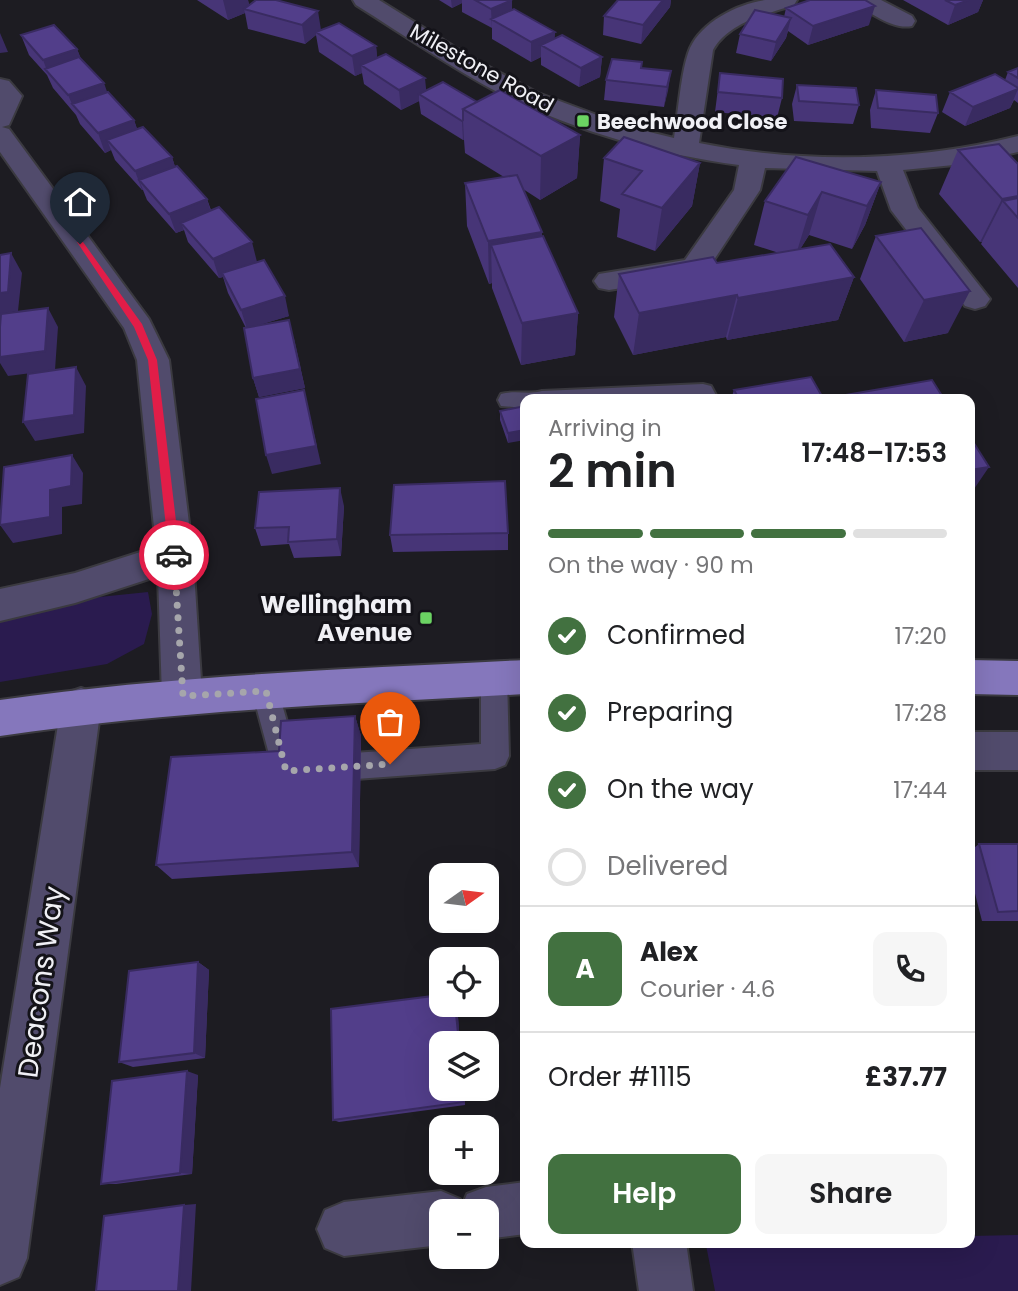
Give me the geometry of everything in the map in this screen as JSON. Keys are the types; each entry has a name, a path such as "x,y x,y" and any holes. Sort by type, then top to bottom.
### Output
{"main road":[{"path":"0,718 81,706 183,696 510,677"},
{"path":"975,677 1018,678"}],"street":[{"name":"Milestone Road","path":"364,0 527,97 615,131 685,148 754,159 837,164 887,163 971,155 1018,144"},
{"path":"685,148 701,50 707,36 734,19 786,0"},
{"path":"864,0 904,21"},
{"path":"0,86 7,90 10,96 0,120"},
{"path":"0,134 138,326 153,360 174,556 183,696"},
{"path":"609,281 694,268 747,190 754,159"},
{"path":"887,163 905,210 975,299"},
{"path":"0,605 75,588 174,556"},
{"name":"Deacons Way","path":"0,1258 81,706"},
{"path":"975,751 1018,751"},
{"path":"499,1211 520,1209"},
{"path":"344,1229 429,1219"},
{"path":"660,1248 666,1291"}],"lane":[{"path":"677,394 704,394"},
{"path":"266,691 286,771 495,756 510,677"}],"shaded area":[{"path":"148,592 152,614 144,644 107,664 0,682 0,616 80,599"},
{"path":"1018,1235 1018,1291 715,1291 707,1248 975,1248 975,1236"}],"building":[{"path":"256,0 276,0 318,11 302,25 244,9"},
{"path":"475,0 512,0 491,9"},
{"path":"618,0 663,0 643,25 604,16"},
{"path":"810,0 865,0 875,6 813,26 786,8"},
{"path":"945,0 969,0 955,5"},
{"path":"514,9 555,32 531,42 491,19"},
{"path":"755,10 791,18 776,42 740,34"},
{"path":"339,23 376,46 352,56 316,32"},
{"path":"54,25 77,49 43,60 21,35"},
{"path":"562,35 602,57 581,68 541,45"},
{"path":"386,54 425,78 399,90 361,65"},
{"path":"79,57 104,83 68,95 45,69"},
{"path":"612,59 642,62 641,68 671,71 667,87 606,80"},
{"path":"1018,68 1018,78 1008,72"},
{"path":"720,73 783,79 782,98 718,92"},
{"path":"995,74 1018,89 973,107 950,92"},
{"path":"443,82 477,102 463,109 462,121 419,94"},
{"path":"797,85 856,88 859,105 799,101"},
{"path":"500,90 580,135 541,156 463,109"},
{"path":"876,90 936,95 938,113 878,108"},
{"path":"108,92 134,120 98,133 72,104"},
{"path":"143,127 172,157 135,171 107,140"},
{"path":"624,137 700,163 662,208 622,194 642,171 604,158"},
{"path":"999,144 1018,164 1018,196 1002,199 958,150"},
{"path":"796,157 881,182 867,206 822,192 808,215 765,201"},
{"path":"177,166 207,199 169,214 139,180"},
{"path":"517,175 542,232 488,241 465,183"},
{"path":"1018,198 1018,218 1003,201"},
{"path":"219,207 252,242 213,259 181,223"},
{"path":"921,228 970,291 924,300 876,236"},
{"path":"543,236 578,313 522,323 491,245"},
{"path":"830,244 854,277 639,313 619,274 713,257 717,263"},
{"path":"11,253 8,292 0,293 0,255"},
{"path":"264,260 285,296 241,310 222,273"},
{"path":"48,308 45,351 0,357 1,314"},
{"path":"289,320 300,369 253,378 244,328"},
{"path":"76,367 74,415 23,422 28,374"},
{"path":"811,377 821,394 736,394 734,390"},
{"path":"932,380 941,394 852,394"},
{"path":"304,390 316,446 266,455 256,399"},
{"path":"520,407 520,431 508,433 500,411"},
{"path":"975,445 989,467 975,469"},
{"path":"72,455 71,486 50,490 50,517 0,525 4,467"},
{"path":"505,481 508,533 390,535 394,485"},
{"path":"340,488 337,539 288,542 289,527 255,528 259,492"},
{"path":"355,716 352,852 156,865 171,757 279,751 281,721"},
{"path":"979,844 1018,844 1018,911 998,912"},
{"path":"198,962 194,1053 119,1062 129,971"},
{"path":"429,997 429,1017 456,1017 458,1031 429,1031 429,1101 464,1102 333,1120 331,1009"},
{"path":"187,1071 180,1173 101,1184 112,1081"},
{"path":"184,1205 178,1291 96,1291 104,1216"}],"way so far":[{"path":"174,555 183,696 266,691 286,771 390,764"}],"place":[{"name":"Beechwood Close","path":"583,121"},
{"name":"Wellingham Avenue","path":"426,618"}],"route":[{"path":"80,244 138,326 153,360 174,555"}]}
